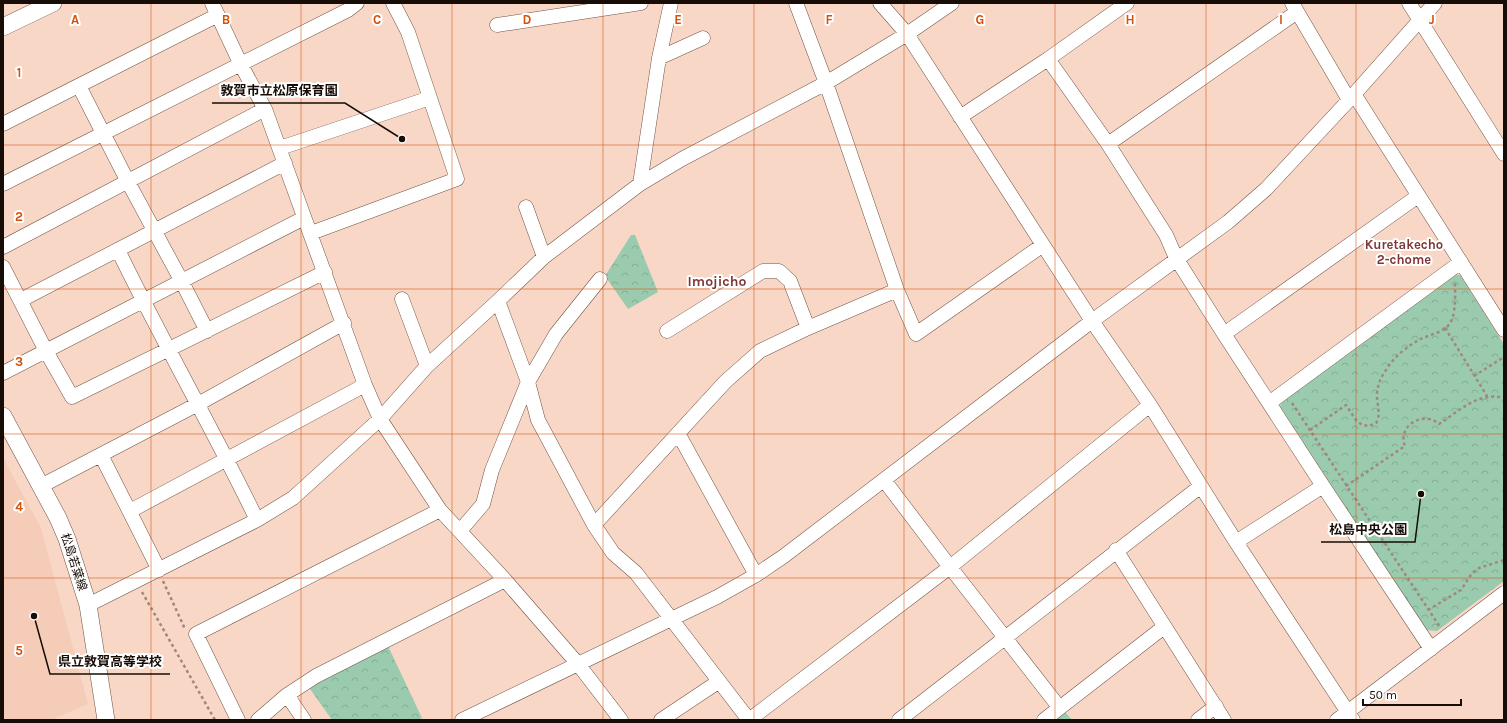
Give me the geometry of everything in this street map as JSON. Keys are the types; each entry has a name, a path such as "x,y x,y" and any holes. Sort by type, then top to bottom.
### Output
{"main road":[{"path":"3,27 53,3"},
{"name":"松島若葉線","path":"3,416 68,539 88,605 103,719"}],"street":[{"path":"3,184 241,65 348,10 357,3"},
{"path":"311,233 457,179 408,32 393,3"},
{"path":"497,25 641,3"},
{"path":"640,184 659,58 671,3"},
{"path":"796,3 826,83 897,290 916,334 1043,245"},
{"path":"880,3 907,34 1092,321 1150,405 1346,717 1504,593"},
{"path":"88,605 257,520 293,498 380,419 427,366 544,257 640,184 682,158 826,83 907,34 952,3"},
{"path":"960,117 1048,58 1110,8 1127,3"},
{"path":"1409,3 1504,154"},
{"path":"462,720 717,597 756,575 784,556 1092,321 1176,258 1228,222 1266,189 1352,97 1435,3"},
{"path":"1108,144 1295,8 1504,330"},
{"path":"3,124 79,86 215,9 241,65 265,110 344,323 365,386 380,419 440,510 578,664 621,720"},
{"path":"659,58 703,38"},
{"path":"1048,58 1108,144 1166,235 1176,258 1224,334 1431,649"},
{"path":"79,86 128,182 181,280 206,331"},
{"path":"280,148 430,98"},
{"path":"3,247 265,110"},
{"path":"21,300 285,163"},
{"path":"1224,334 1418,196"},
{"path":"526,207 544,257"},
{"path":"3,373 304,218"},
{"path":"118,250 169,350 228,460 257,520"},
{"path":"1269,403 1461,262"},
{"path":"3,267 46,352 72,398 325,272"},
{"path":"667,331 763,271 779,271 790,281 808,328"},
{"path":"460,531 483,504 492,470 528,382 556,334 600,279"},
{"path":"594,525 724,382 760,351 808,328 897,290"},
{"path":"402,299 427,366"},
{"path":"498,301 528,382 538,420 594,525 613,553 636,573 718,682 749,720 950,567 1150,405"},
{"path":"41,486 198,404 344,323"},
{"path":"130,511 365,386"},
{"path":"678,433 756,575"},
{"path":"101,455 159,570"},
{"path":"884,480 1059,708"},
{"path":"899,720 1006,638 1116,550 1201,486"},
{"path":"1236,542 1323,486"},
{"path":"238,720 196,634 440,510"},
{"path":"1116,550 1224,720"},
{"path":"258,720 287,695 316,676 504,580"},
{"path":"1044,720 1164,627"},
{"path":"661,720 718,682"},
{"path":"287,695 304,720"},
{"path":"1198,720 1216,706"}],"path":[{"path":"1310,430 1346,405 1362,426 1369,426 1376,423 1379,416 1377,391 1379,382 1389,365 1400,353 1424,337 1445,328 1452,320 1456,281"},
{"path":"1445,328 1487,396"},
{"path":"1474,376 1504,357"},
{"path":"1346,486 1405,446 1405,433 1409,425 1415,421 1426,418 1433,419 1439,424 1472,402 1487,396 1504,398"},
{"path":"1291,401 1441,628"},
{"path":"1428,610 1461,590 1470,576 1479,568 1504,560"},
{"path":"159,570 185,631 196,634"},
{"path":"136,582 215,720"}],"shaded area":[{"path":"3,458 41,528 88,704 51,720 3,720"}],"green space":[{"path":"631,235 635,235 658,292 628,309 605,276"},
{"path":"1452,274 1460,275 1504,344 1504,581 1437,631 1426,630 1280,407 1282,399"},
{"path":"388,646 422,718 418,720 332,720 308,686"},
{"path":"1066,713 1072,720 1055,720"}],"place":[{"name":"敦賀市立松原保育園","path":"402,139"},
{"name":"松島中央公園","path":"1421,494"},
{"name":"県立敦賀高等学校","path":"34,616"}],"district":[{"name":"Kuretakecho 2-chome","path":"1404,252"},
{"name":"Imojicho","path":"717,281"}]}
